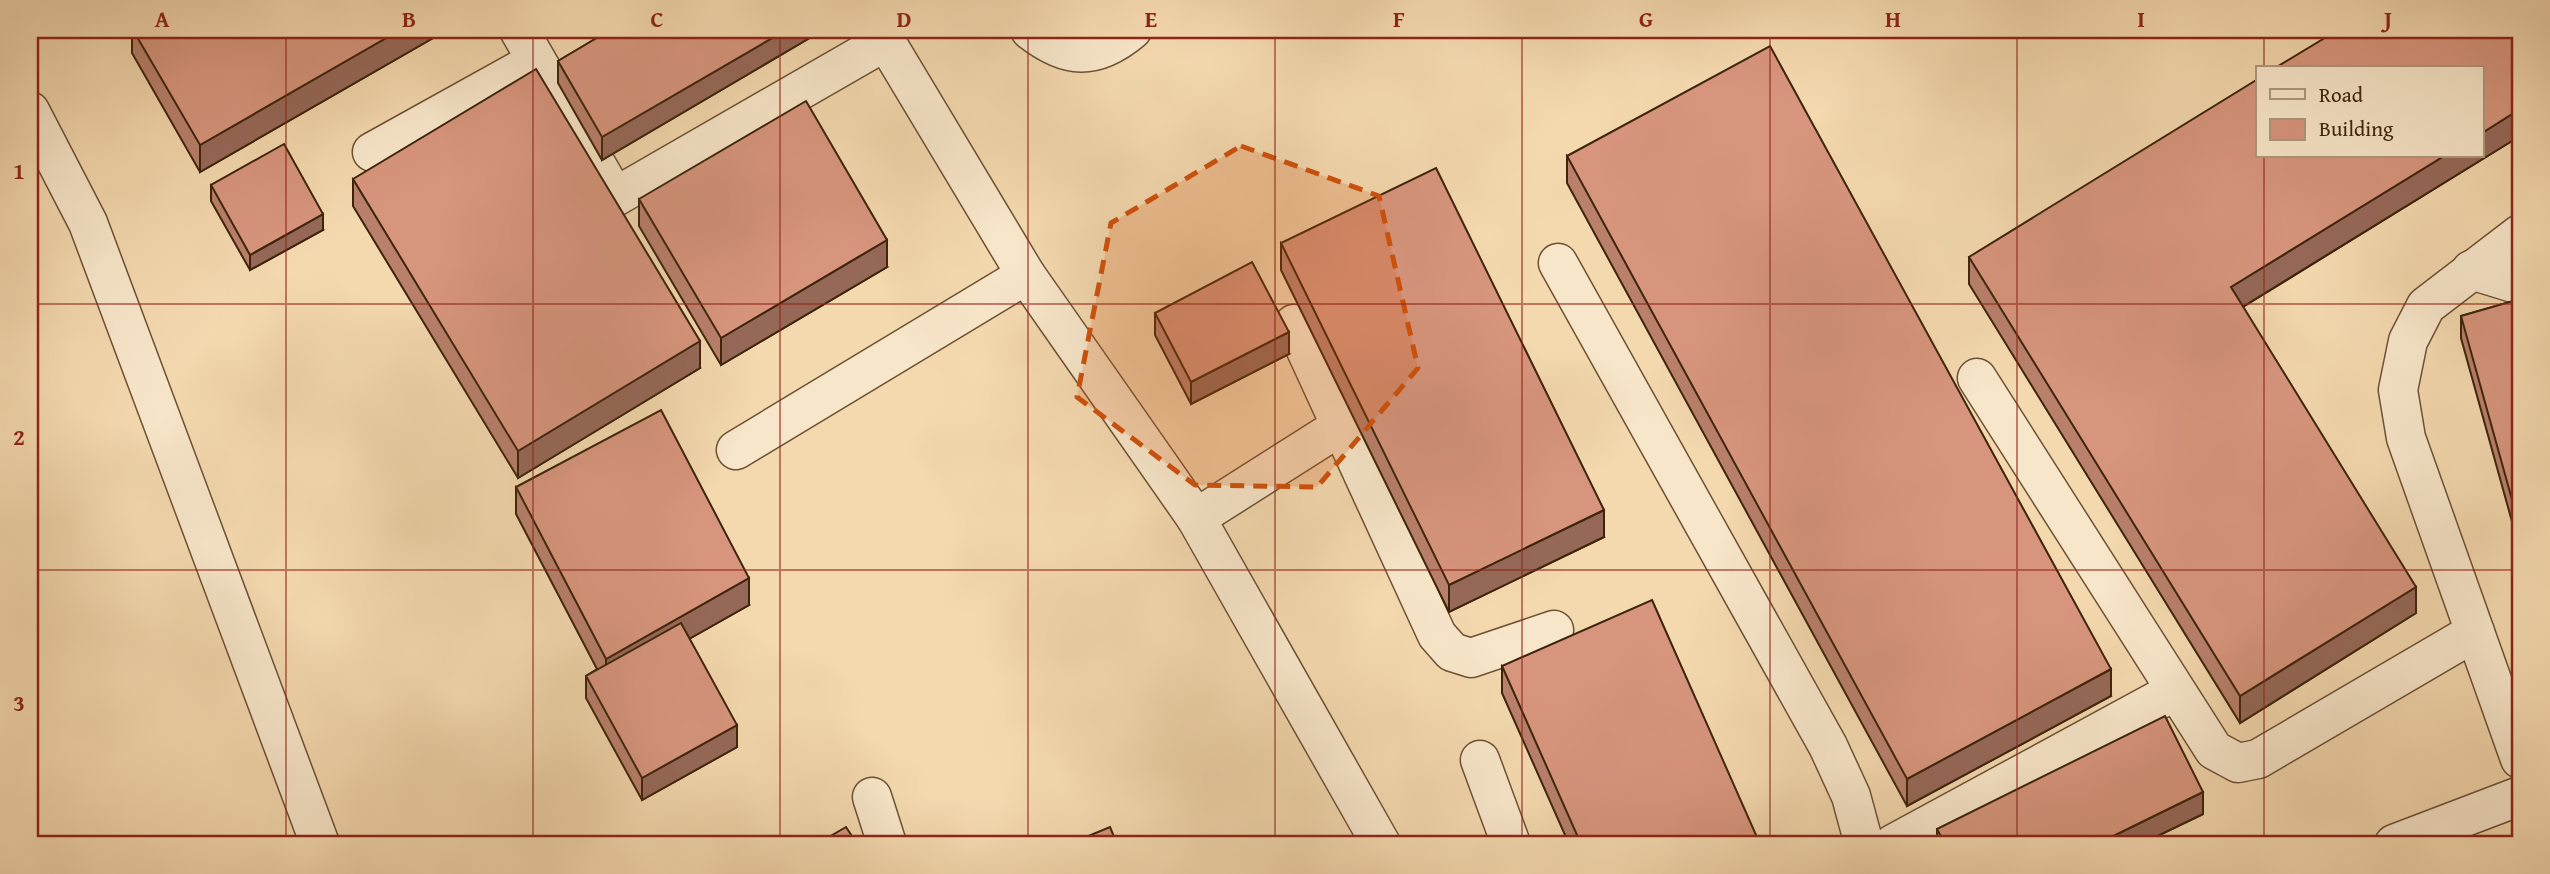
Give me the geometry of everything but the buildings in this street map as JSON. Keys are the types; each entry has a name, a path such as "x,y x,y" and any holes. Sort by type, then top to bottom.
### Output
{"street":[{"path":"1030,30 1050,46 1087,54 1116,43 1132,30"},
{"path":"372,152 527,46 615,197 883,35 1026,275 1196,518 1381,844"},
{"path":"30,111 88,223 320,844"},
{"path":"2520,234 2426,306 2408,341 2398,390 2406,438 2520,759"},
{"path":"1558,263 1828,746 1851,796 1864,844"},
{"path":"2472,270 2520,285"},
{"path":"736,450 1026,275"},
{"path":"1294,324 1437,635 1452,652 1471,658 1554,630"},
{"path":"1977,378 2214,750 2238,763 2258,759 2475,632"},
{"path":"1196,518 1341,426"},
{"path":"1893,844 2175,691"},
{"path":"1480,760 1505,842"},
{"path":"2394,844 2520,796"},
{"path":"872,797 887,844"}],"highlighted area":[{"path":"1241,146 1379,196 1418,368 1317,487 1195,485 1077,397 1111,223"}]}
